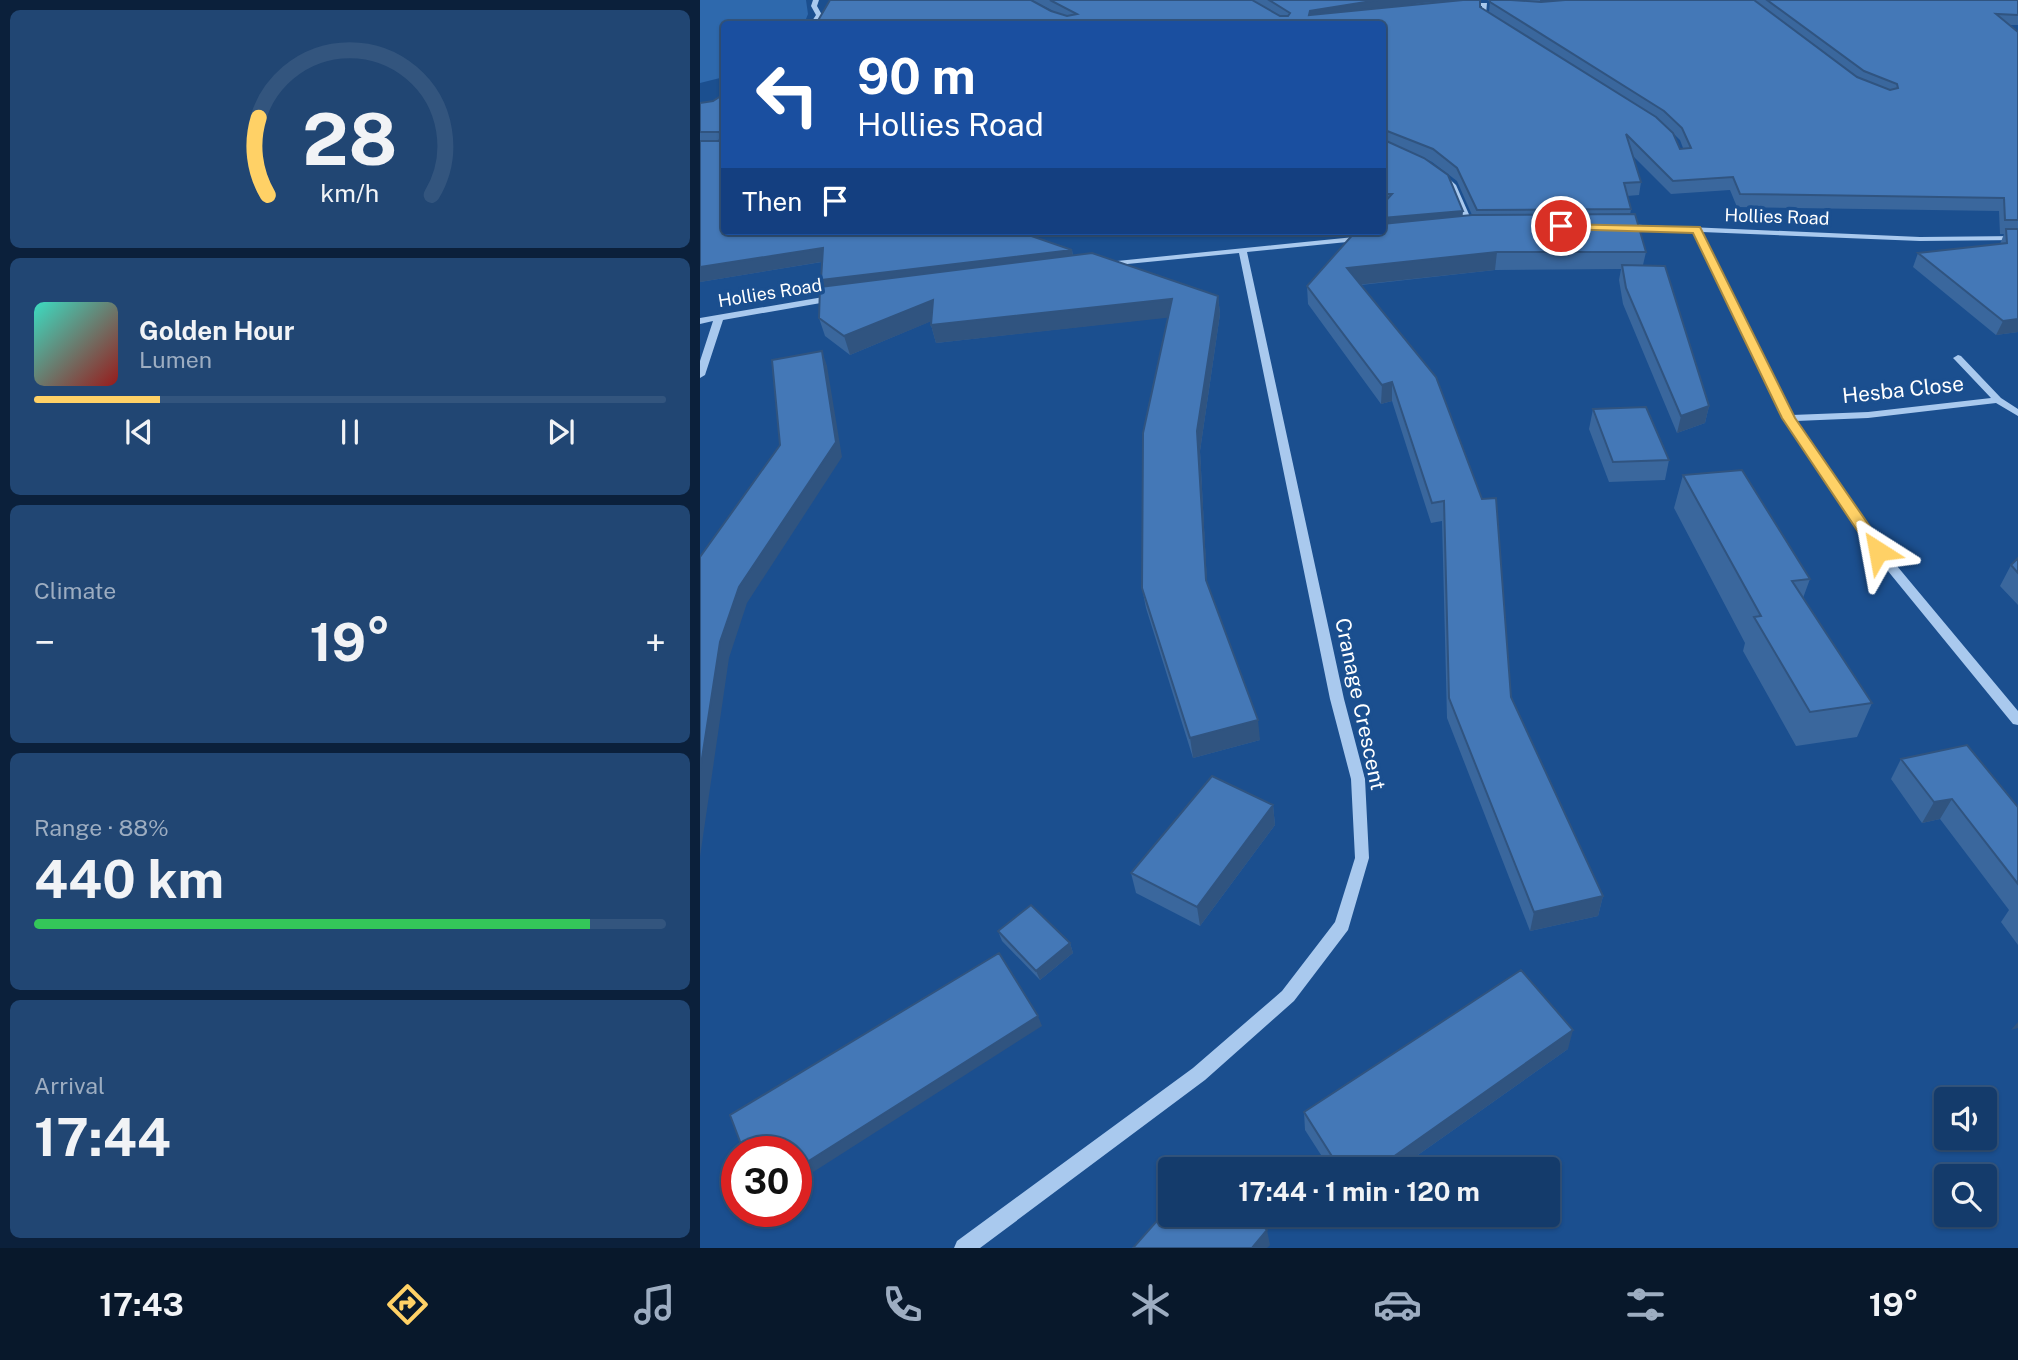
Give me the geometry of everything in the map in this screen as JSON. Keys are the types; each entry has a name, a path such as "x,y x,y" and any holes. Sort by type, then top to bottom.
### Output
{"street":[{"path":"814,21 819,15 814,6 818,0"},
{"path":"1471,0 1493,7"},
{"path":"1459,6 1485,4"},
{"path":"1485,4 1483,14 1499,26"},
{"path":"1436,172 1452,185 1471,228"},
{"name":"Hollies Road","path":"1610,226 1920,239 2018,238"},
{"path":"1457,229 1484,228"},
{"path":"1697,230 1788,418 1878,551 2018,720"},
{"path":"1092,266 1376,237"},
{"name":"Cranage Crescent","path":"964,1248 1199,1074 1288,996 1342,925 1362,858 1358,779 1337,699 1242,250"},
{"name":"Hollies Road","path":"700,321 846,297"},
{"path":"700,375 719,317"},
{"path":"1958,358 1998,400 2018,413"},
{"name":"Hesba Close","path":"1788,418 1868,415 1998,400"}],"shaded area":[{"path":"700,0 806,0 808,14 805,21 721,21 721,78 700,83"}],"building":[{"path":"830,0 1031,0 1067,16 1077,14 1050,0 1252,0 1280,16 1288,16 1290,13 1269,0 1378,0 1310,11 1309,15 1480,0 1480,7 1656,117 1673,133 1680,149 1691,148 1682,128 1664,111 1490,0 1754,0 1857,77 1890,90 1898,88 1897,84 1864,71 1767,0 2018,0 2018,15 1996,14 2018,32 2018,220 2005,220 2004,198 1740,194 1733,177 1673,181 1626,134 1641,182 1624,183 1631,209 1477,210 1457,168 1433,149 1386,131 1386,21 818,21"},
{"path":"721,96 721,134 700,132 700,103 713,101"},
{"path":"721,137 721,235 1029,235 1072,250 821,280 823,248 700,267 700,141 719,141"},
{"path":"1386,141 1424,158 1448,175 1463,211 1386,218 1386,201 1392,194 1386,194"},
{"path":"1635,214 1646,252 1497,252 1347,268 1436,377 1482,499 1496,498 1511,697 1603,896 1534,912 1449,698 1444,501 1432,503 1392,382 1382,385 1307,286 1352,235 1386,235 1386,224 1472,215"},
{"path":"2006,229 2018,229 2018,319 2003,321 1918,253 2007,243"},
{"path":"1092,253 1218,296 1197,431 1206,580 1258,720 1190,738 1142,588 1143,433 1172,299 931,325 933,300 844,336 819,318 820,287"},
{"path":"1622,265 1665,266 1709,406 1681,416 1626,288"},
{"path":"822,351 836,442 739,587 720,642 700,771 700,557 780,445 772,360"},
{"path":"1646,407 1669,460 1613,462 1593,409"},
{"path":"1742,470 1810,579 1792,581 1872,703 1810,712 1754,617 1761,616 1683,475"},
{"path":"2018,558 2018,573 2011,565"},
{"path":"1967,745 2018,807 2018,884 1952,799 1934,802 1901,759"},
{"path":"1212,776 1273,805 1197,907 1131,873"},
{"path":"1031,905 1070,943 1036,971 998,931"},
{"path":"999,953 1038,1016 812,1159 812,1136 738,1136 730,1115"},
{"path":"1521,970 1573,1030 1393,1157 1332,1157 1304,1112"},
{"path":"1158,1220 1158,1227 1264,1227 1267,1230 1252,1248 1133,1248"}],"route":[{"path":"1561,226 1697,230 1788,418 1878,551"}]}
